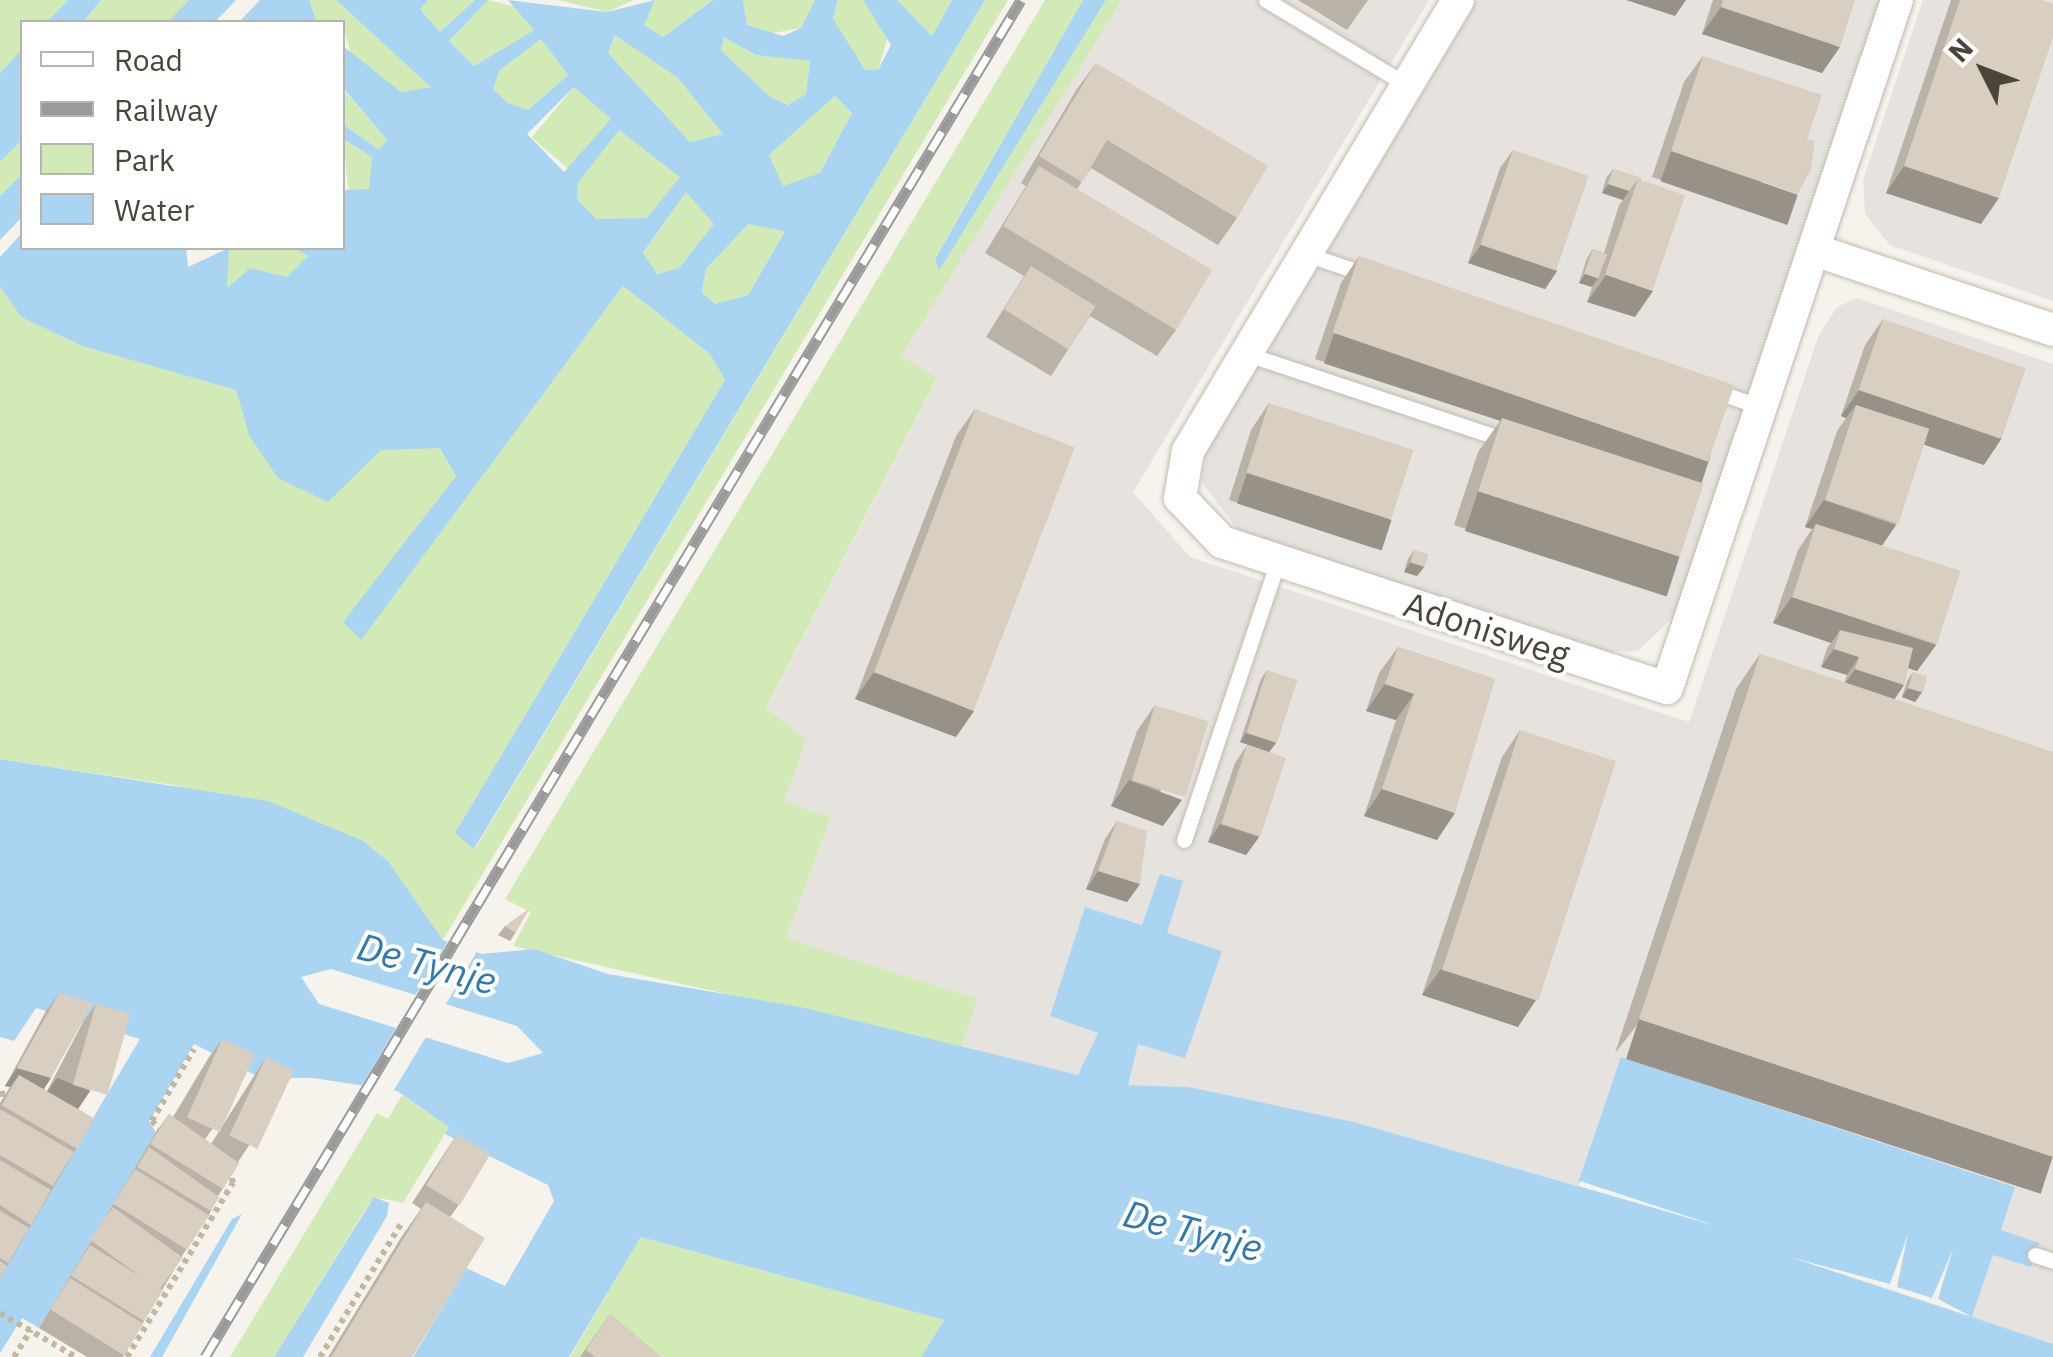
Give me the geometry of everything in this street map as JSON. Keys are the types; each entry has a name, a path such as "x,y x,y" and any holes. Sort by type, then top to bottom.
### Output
{"street":[{"name":"Adonisweg","path":"1458,0 1188,451 1180,498 1203,530 1278,561 1667,688 1718,511 1761,407 1898,0"},
{"path":"1814,250 2053,330"}],"lane":[{"path":"1266,0 1407,85"},
{"path":"1306,254 1396,284"},
{"path":"1246,354 1524,446"},
{"path":"1691,383 1761,407"},
{"path":"1184,840 1278,561"},
{"path":"2035,1256 2053,1261"}],"path":[{"path":"173,1138 152,1121 194,1048"},
{"path":"0,1094 20,1095"},
{"path":"128,1357 233,1183 233,1170 218,1162"},
{"path":"320,1357 401,1224"},
{"path":"0,1313 76,1357"},
{"path":"14,1357 31,1330"}],"shaded area":[{"path":"1122,0 1429,0 1133,492 1190,557 1689,722 1818,337 1837,307 1857,298 2053,364 2053,1344 1972,1317 1993,1255 2038,1243 2001,1230 2015,1187 1622,1057 1578,1186 1354,1122 1189,1087 1127,1085 1137,1044 1221,951 1166,933 1183,881 1160,875 1143,925 1085,907 1051,1017 1099,1032 1078,1075 961,1047 976,999 786,938 831,817 784,802 766,709 937,379 900,356"},
{"path":"1477,0 1879,0 1674,616 1638,651 1605,652 1238,530 1202,483 1206,452"},
{"path":"1923,0 2053,0 2053,301 1890,245 1865,214 1863,180"}],"green space":[{"path":"0,0 68,0 49,20 20,20 20,51 0,73"},
{"path":"101,0 189,0 169,20 85,20"},
{"path":"309,0 336,0 432,87 401,92 353,61 345,20 316,20"},
{"path":"428,0 475,0 440,32 420,8"},
{"path":"488,0 520,8 534,30 474,66 449,41"},
{"path":"558,0 634,0 607,12"},
{"path":"655,0 713,0 663,37 644,25"},
{"path":"743,0 815,0 815,9 801,28 762,35 747,24"},
{"path":"838,0 863,0 889,33 878,70 864,70 845,50 833,19"},
{"path":"897,0 952,0 932,36"},
{"path":"985,0 1008,0 443,940 388,861 363,841 173,785 0,759 0,287 21,317 82,346 236,390 249,435 440,448 456,476 344,622 361,639 623,286 710,354 725,380 455,833 475,849"},
{"path":"1045,0 1083,0 935,258 939,271 1106,0 1122,0 901,356 937,378 766,708 806,740 784,802 831,817 786,938 977,999 961,1047 513,946 531,912 505,899"},
{"path":"616,34 678,78 724,134 690,142 608,53"},
{"path":"724,36 756,55 810,61 806,94 789,105 769,96 721,50"},
{"path":"541,39 568,75 528,110 508,103 493,89 500,70"},
{"path":"574,87 612,119 570,170 532,138"},
{"path":"345,91 387,140 380,151 345,125"},
{"path":"835,96 852,113 820,173 783,187 769,155"},
{"path":"619,130 681,177 647,218 596,219 577,199 578,183"},
{"path":"345,140 372,157 369,189 349,196"},
{"path":"20,142 20,176 0,196 0,162"},
{"path":"686,192 715,223 679,268 656,274 643,254"},
{"path":"748,223 785,230 748,295 715,304 702,294 706,269"},
{"path":"229,250 298,250 309,256 287,277 250,268 226,289"},
{"path":"402,1095 449,1127 403,1203 375,1197 368,1205 274,1357 230,1357 377,1113 388,1119"},
{"path":"641,1237 944,1320 921,1357 570,1357"}],"water":[{"path":"68,0 101,0 85,20 49,20"},
{"path":"189,0 236,0 217,20 169,20"},
{"path":"260,0 309,0 316,20 241,20"},
{"path":"336,0 428,0 420,9 440,32 475,0 488,0 449,41 474,66 534,30 508,0 607,12 655,0 644,25 663,37 713,0 743,0 747,25 783,36 801,28 815,0 838,0 833,19 865,70 878,70 891,45 863,0 897,0 932,36 952,0 985,0 474,849 455,833 725,380 710,354 623,286 361,640 343,622 456,476 440,448 381,450 328,502 278,478 249,435 236,390 82,346 21,317 0,287 0,257 20,235 20,250 186,250 188,267 229,250 227,288 250,268 287,277 308,256 298,250 345,250 345,190 369,189 372,157 345,140 345,125 379,150 387,140 345,90 345,48 401,92 431,87","holes":["615,35 678,78 723,134 690,142 608,53","724,37 756,55 810,61 806,94 788,105 769,96 721,50","541,39 568,75 528,110 508,103 493,89 500,70","574,87 611,119 564,172 527,134","835,96 852,113 820,173 783,186 769,155","619,130 680,177 647,218 596,219 577,199 578,183","686,192 714,224 679,268 657,274 643,253","748,224 785,231 748,295 715,304 702,293 706,269"]},
{"path":"1083,0 1106,0 939,271 935,259"},
{"path":"20,51 20,142 0,162 0,73"},
{"path":"20,176 20,219 0,240 0,196"},
{"name":"De Tynje","path":"0,759 268,801 363,841 388,861 443,940 482,954 534,949 608,974 800,1007 1078,1075 1098,1033 1050,1016 1085,907 1142,925 1160,874 1183,881 1167,933 1222,951 1185,1058 1138,1044 1128,1085 1189,1087 1354,1122 1577,1186 1621,1057 2015,1187 2001,1230 2039,1243 2031,1267 1993,1255 1972,1317 2053,1344 2053,1357 921,1357 944,1320 641,1237 569,1357 413,1357 466,1268 505,1286 554,1201 548,1185 445,1134 449,1127 397,1091 313,1078 289,1078 281,1088 194,1044 149,1122 156,1132 39,1328 22,1318 0,1353 0,1274 140,1039 36,1008 14,1041 0,1037","holes":["331,969 517,1026 543,1053 508,1063 319,1004 301,977"]},
{"path":"374,1197 389,1203 387,1216 303,1357 274,1357"},
{"path":"242,1214 162,1357 150,1357 232,1219"}],"pier":[{"path":"450,938 479,948 443,1009 413,999"},
{"path":"399,1023 429,1032 391,1095 374,1092 362,1085"},
{"path":"1580,1181 1720,1227 1578,1186"},
{"path":"1908,1234 1897,1287 1932,1298 1953,1249 1938,1299 1972,1317 1790,1257 1890,1284"}],"building":[{"path":"1723,0 1855,0 1840,47 1721,7"},
{"path":"1960,0 2042,0 2053,4 2053,37 1999,198 1904,166"},
{"path":"1703,56 1822,95 1807,139 1815,141 1811,169 1798,194 1671,151"},
{"path":"1096,63 1268,166 1237,218 1107,140 1082,182 1039,156"},
{"path":"1513,150 1589,176 1556,271 1480,245"},
{"path":"1039,166 1212,270 1176,330 1003,226"},
{"path":"1613,169 1641,178 1629,191 1608,184"},
{"path":"1638,179 1685,195 1652,291 1605,274"},
{"path":"1593,249 1607,254 1598,279 1584,273"},
{"path":"1359,256 1734,385 1708,462 1333,333"},
{"path":"1031,266 1095,306 1068,350 1004,309"},
{"path":"1883,319 2026,368 2001,439 1859,390"},
{"path":"1269,403 1414,450 1391,519 1246,472"},
{"path":"1856,405 1929,429 1898,524 1825,500"},
{"path":"975,409 1075,447 974,711 874,672"},
{"path":"1502,418 1704,484 1680,557 1478,491"},
{"path":"1816,524 1961,571 1937,644 1792,597"},
{"path":"1414,550 1428,554 1425,567 1410,562"},
{"path":"1840,630 1913,648 1904,685 1855,669 1859,657 1834,649"},
{"path":"1398,647 1495,679 1455,813 1382,789 1414,694 1385,684"},
{"path":"1760,654 2053,752 2053,1157 1639,1019"},
{"path":"1267,670 1297,680 1277,743 1247,733"},
{"path":"1913,672 1927,676 1923,692 1908,688"},
{"path":"1155,705 1209,721 1185,797 1132,781"},
{"path":"1520,730 1616,761 1538,1001 1442,970"},
{"path":"1247,745 1286,758 1260,837 1221,824"},
{"path":"1117,821 1147,831 1140,884 1098,871"},
{"path":"530,908 516,932 505,926"},
{"path":"59,993 93,1003 51,1078 17,1068"},
{"path":"96,1004 131,1014 107,1095 73,1085"},
{"path":"222,1039 255,1054 220,1132 187,1118"},
{"path":"266,1057 294,1070 257,1149 229,1136"},
{"path":"19,1075 94,1118 77,1149 2,1105"},
{"path":"0,1109 74,1152 53,1186 0,1155"},
{"path":"169,1114 239,1163 223,1189 150,1144"},
{"path":"457,1134 490,1154 460,1206 426,1185"},
{"path":"149,1147 219,1197 211,1211 137,1167"},
{"path":"0,1160 51,1190 31,1225 0,1205"},
{"path":"135,1169 209,1215 187,1250 113,1204"},
{"path":"426,1202 485,1238 412,1357 331,1357"},
{"path":"113,1207 183,1258 159,1290 89,1239"},
{"path":"0,1211 29,1228 8,1263 0,1258"},
{"path":"90,1245 163,1291 144,1321 71,1276"},
{"path":"70,1278 143,1324 123,1355 50,1309"},
{"path":"610,1314 661,1357 595,1357 586,1350"}],"railway":[{"path":"205,1357 1021,0"}]}
